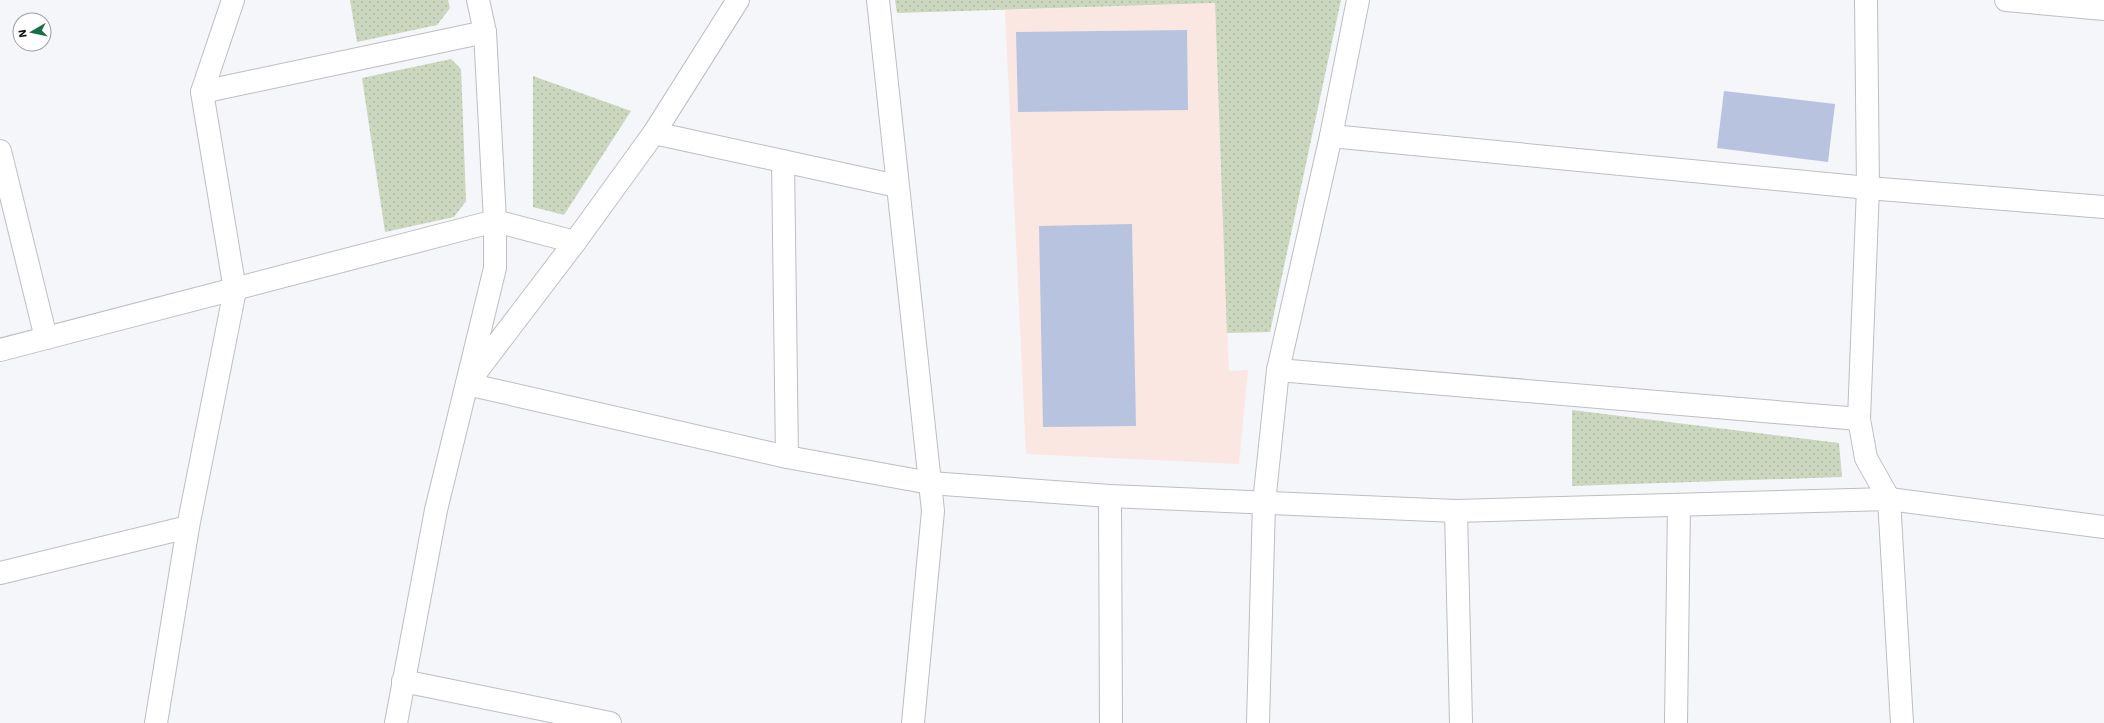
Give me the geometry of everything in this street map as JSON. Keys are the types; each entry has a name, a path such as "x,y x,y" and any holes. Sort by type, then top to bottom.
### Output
{"street":[{"path":"156,723 188,527 235,290 202,92 233,0"},
{"path":"396,723 436,510 495,268 495,221 485,32 478,0"},
{"path":"467,384 575,242 654,133 738,0"},
{"path":"878,0 933,511 913,723"},
{"path":"1258,723 1264,503 1278,370 1331,136 1358,0"},
{"path":"1866,0 1868,188 1859,419 1866,458 1889,499 1902,723"},
{"path":"2006,0 2104,9"},
{"path":"202,92 485,32"},
{"path":"654,133 897,186"},
{"path":"1331,136 1868,188 2104,207"},
{"path":"0,151 46,338"},
{"path":"783,161 787,457"},
{"path":"0,350 235,290 495,221 575,242"},
{"path":"1278,370 1859,419"},
{"path":"467,384 787,457 930,483 1110,496 1456,511 1889,499 2104,527"},
{"path":"1110,496 1111,723"},
{"path":"1676,723 1679,505"},
{"path":"1456,511 1461,723"},
{"path":"0,573 188,527"},
{"path":"403,681 610,723"}],"shaded area":[{"path":"1215,3 1229,371 1248,370 1239,464 1026,454 1005,10"}],"green space":[{"path":"350,0 448,0 450,8 437,25 357,42"},
{"path":"895,0 1341,0 1270,332 1227,333 1215,3 897,13"},
{"path":"451,59 461,69 466,201 454,217 385,232 362,78"},
{"path":"533,76 631,111 564,215 533,207"},
{"path":"1572,410 1839,443 1842,477 1572,486"}],"building":[{"path":"1187,30 1188,110 1018,112 1016,32"},
{"path":"1724,91 1835,104 1828,162 1717,148"},
{"path":"1132,224 1136,426 1043,427 1039,226"}]}
